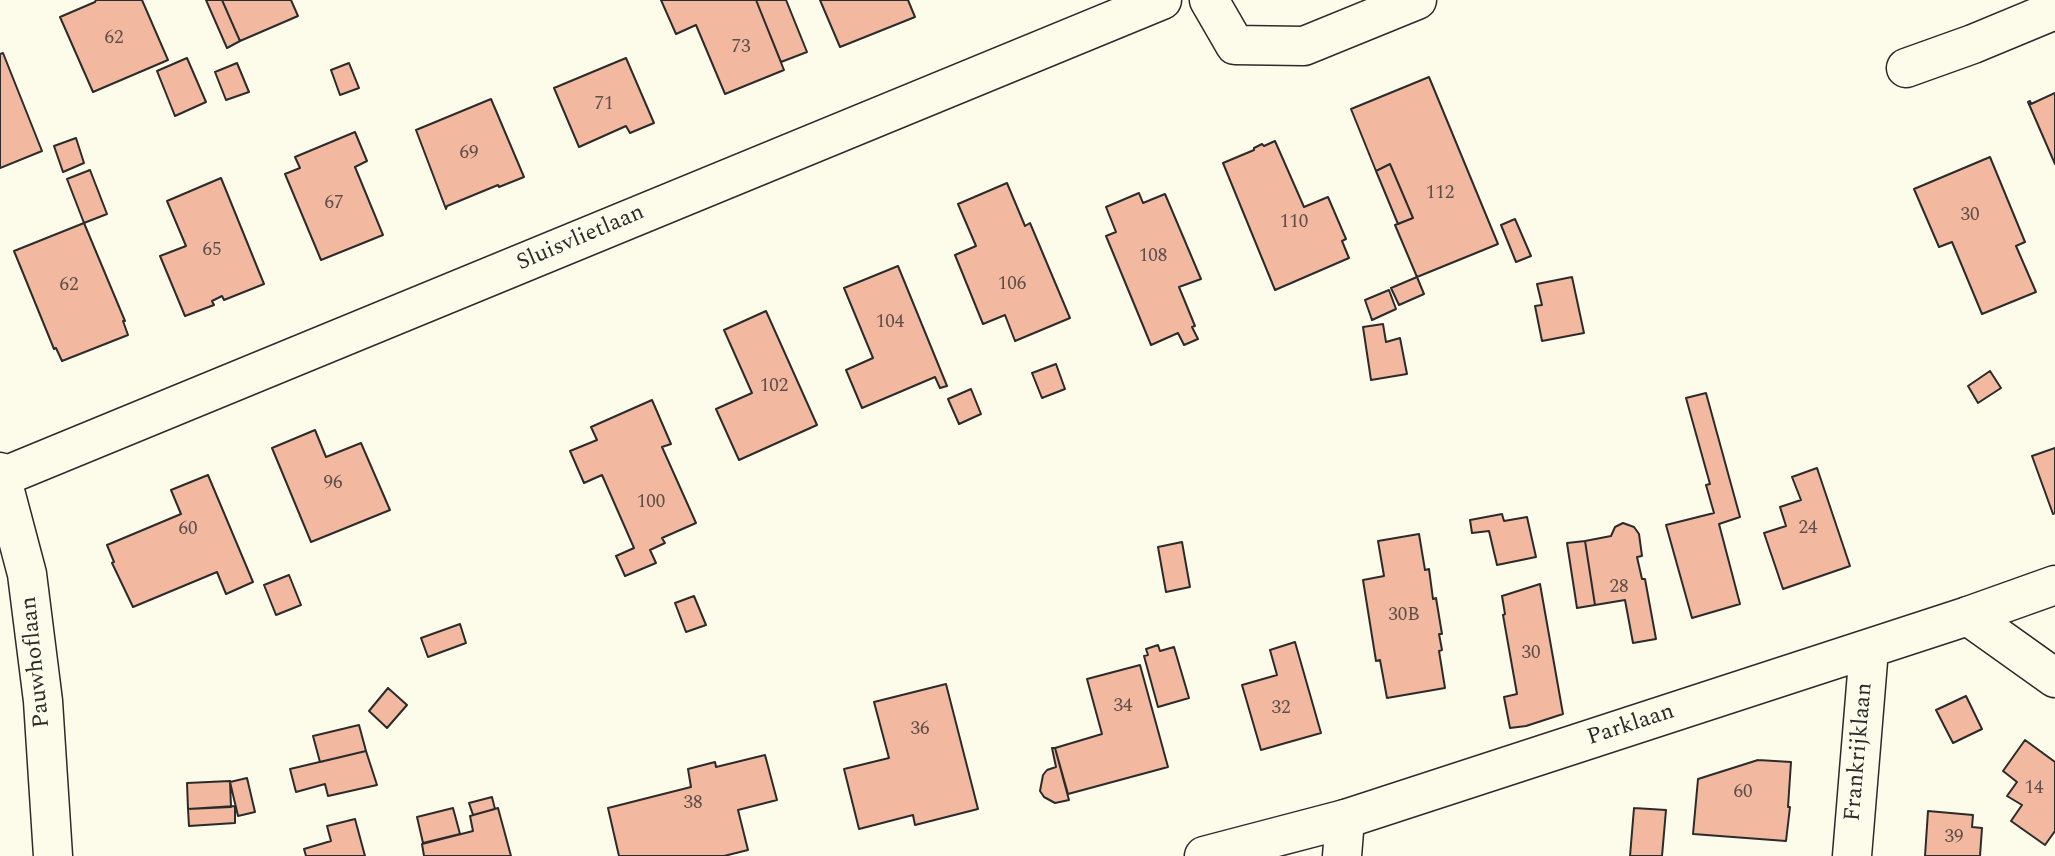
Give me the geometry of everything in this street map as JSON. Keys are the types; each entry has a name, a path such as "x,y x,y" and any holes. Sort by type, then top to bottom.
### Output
{"street":[{"name":"Sluisvlietlaan","path":"1,475 1162,0"},
{"path":"1209,0 1235,45 1304,46 1417,0"},
{"path":"1906,68 2055,10"},
{"name":"Pauwhoflaan","path":"1,475 29,587 43,701 53,856"},
{"name":"Parklaan","path":"1203,856 1344,837 2055,584"},
{"path":"1968,616 2055,678"},
{"name":"Frankrijklaan","path":"1852,856 1869,649"}],"building":[{"path":"96,0 142,0 168,60 93,92 60,17"},
{"path":"206,0 222,0 240,41 227,48"},
{"path":"222,0 291,0 298,16 240,41"},
{"path":"661,0 756,0 784,70 725,94 696,25 676,34"},
{"path":"756,0 786,0 807,52 781,62"},
{"path":"820,0 908,0 915,17 840,47"},
{"path":"3,53 42,151 0,168 0,54"},
{"path":"187,58 206,102 175,116 157,71"},
{"path":"626,58 654,123 630,133 626,126 579,147 554,88"},
{"path":"237,63 249,92 226,100 215,72"},
{"path":"349,63 359,88 340,95 331,70"},
{"path":"1429,77 1498,244 1417,277 1395,225 1413,218 1390,164 1376,171 1351,109"},
{"path":"2055,93 2055,164 2028,102 2031,104"},
{"path":"491,99 524,177 499,187 498,185 447,206 446,209 416,130"},
{"path":"355,132 367,161 355,167 383,235 321,260 285,174 300,168 295,157"},
{"path":"76,138 84,163 63,172 54,146"},
{"path":"1275,141 1304,207 1328,197 1346,239 1342,241 1349,258 1275,290 1223,163 1262,144 1264,146"},
{"path":"1990,157 2025,242 2016,246 2036,292 1982,314 1952,242 1939,247 1914,189"},
{"path":"1390,164 1413,218 1398,224 1376,171"},
{"path":"90,170 107,214 84,223 67,179"},
{"path":"221,178 264,284 224,300 222,296 212,301 214,305 185,316 160,256 186,246 167,201"},
{"path":"1007,183 1025,226 1030,223 1070,318 1015,341 1005,315 983,324 955,255 976,246 958,204"},
{"path":"1139,193 1143,203 1165,194 1201,279 1179,287 1198,339 1184,345 1178,333 1151,345 1106,236 1116,232 1106,207"},
{"path":"1515,219 1531,256 1516,262 1501,225"},
{"path":"84,223 125,321 128,335 62,361 56,348 54,349 14,251"},
{"path":"898,266 947,386 940,388 935,377 862,408 846,370 873,358 844,288"},
{"path":"1417,277 1424,294 1399,305 1391,288"},
{"path":"1572,277 1584,333 1542,341 1535,306 1542,305 1537,284"},
{"path":"1389,290 1396,309 1372,320 1365,300"},
{"path":"766,311 817,425 739,460 716,409 752,393 724,330"},
{"path":"1383,324 1386,342 1400,338 1407,374 1371,380 1363,327"},
{"path":"1056,364 1065,389 1042,398 1032,373"},
{"path":"1990,371 2001,388 1978,403 1968,386"},
{"path":"971,389 981,414 959,424 948,399"},
{"path":"1706,393 1740,517 1719,524 1740,604 1692,618 1666,525 1714,513 1706,485 1710,484 1686,398"},
{"path":"652,400 671,444 662,447 696,523 662,538 665,543 650,550 656,563 625,576 616,556 634,548 602,475 584,483 570,451 597,440 591,427"},
{"path":"315,430 326,457 361,443 390,510 311,542 272,448"},
{"path":"2055,448 2055,513 2053,514 2032,456"},
{"path":"1817,468 1850,566 1783,589 1764,533 1786,526 1780,507 1801,500 1792,477"},
{"path":"208,475 253,582 226,594 217,572 133,607 112,563 114,562 107,545 181,514 171,490"},
{"path":"1502,514 1504,521 1527,517 1536,557 1497,565 1489,531 1472,533 1470,520"},
{"path":"1623,523 1634,527 1639,534 1642,556 1637,557 1642,579 1645,579 1656,639 1633,643 1625,600 1595,605 1585,541 1611,536 1615,527"},
{"path":"1419,534 1425,570 1429,569 1433,599 1436,598 1442,634 1439,634 1442,650 1439,651 1445,688 1387,698 1380,660 1376,661 1363,580 1384,576 1378,541"},
{"path":"1585,541 1595,605 1577,608 1567,543"},
{"path":"1182,542 1190,587 1166,592 1158,547"},
{"path":"289,575 301,605 276,615 264,585"},
{"path":"1540,584 1563,714 1526,726 1510,728 1504,697 1517,694 1502,596"},
{"path":"694,596 706,625 686,632 675,603"},
{"path":"460,624 466,643 428,657 421,638"},
{"path":"1295,642 1321,733 1261,750 1242,685 1277,675 1270,650"},
{"path":"1158,645 1160,651 1174,647 1189,698 1158,707 1144,656 1148,655 1146,649"},
{"path":"1140,665 1168,767 1068,794 1055,748 1102,734 1087,679"},
{"path":"946,684 978,809 915,825 913,815 859,829 844,769 889,758 874,702"},
{"path":"388,688 407,705 387,728 369,711"},
{"path":"1966,696 1982,729 1953,743 1936,710"},
{"path":"359,725 366,751 320,762 313,736"},
{"path":"2025,740 2055,762 2055,831 2045,845 2011,821 2022,805 2007,796 2017,782 2003,771"},
{"path":"1052,748 1055,748 1069,800 1055,803 1044,797 1040,791 1043,775 1047,770 1056,767"},
{"path":"366,751 377,785 328,796 325,784 296,792 290,769"},
{"path":"765,755 777,800 738,810 748,850 724,856 619,856 608,808 691,787 688,769 715,762 716,767"},
{"path":"1758,760 1791,762 1786,841 1693,834 1698,779"},
{"path":"247,778 255,812 238,816 230,782"},
{"path":"230,781 231,807 188,809 187,783"},
{"path":"492,797 495,809 473,815 469,803"},
{"path":"235,806 235,823 189,826 188,809"},
{"path":"453,808 460,834 423,843 417,817"},
{"path":"498,808 511,856 424,856 422,844 473,831 470,816"},
{"path":"1634,808 1666,810 1662,856 1630,856"},
{"path":"1928,811 1973,815 1972,827 1982,828 1980,856 1925,856"},
{"path":"355,819 365,856 306,856 304,849 331,841 327,826"}]}
